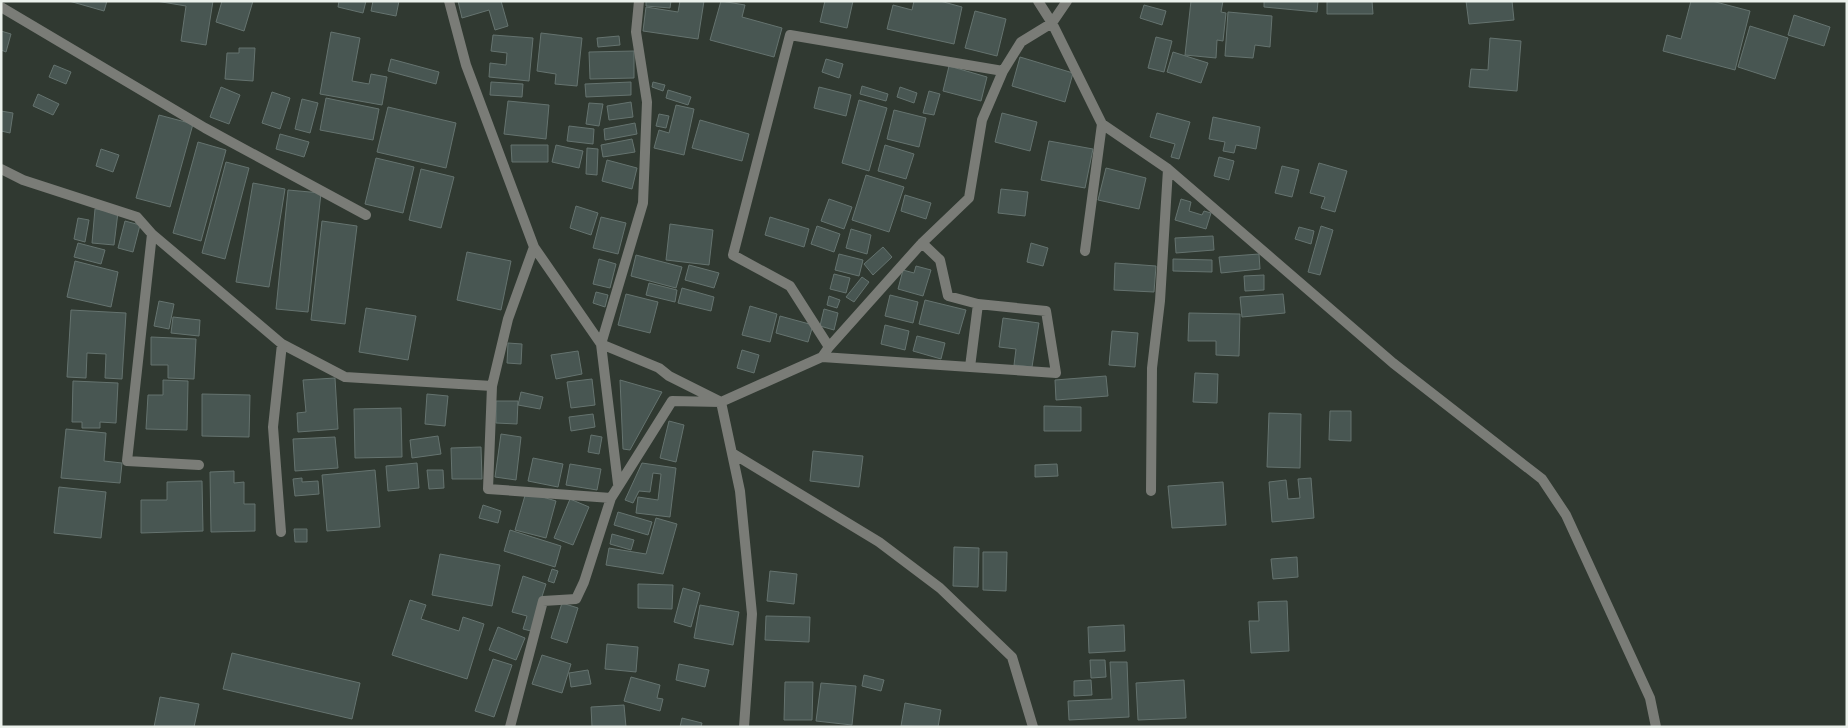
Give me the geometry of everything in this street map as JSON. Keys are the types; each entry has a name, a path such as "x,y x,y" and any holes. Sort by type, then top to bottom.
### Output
{"street":[{"path":"449,1 466,65 534,247 601,344 659,368 669,376 721,402"},
{"path":"618,484 601,344 643,204 647,102 636,32 639,1"},
{"path":"1038,1 1052,23 1102,124 1168,169 1393,363 1542,479 1566,515 1650,698 1656,727"},
{"path":"822,357 922,243 969,198 982,120 1003,71 1021,42 1052,23 1067,1"},
{"path":"1,7 205,128 366,215"},
{"path":"829,347 790,286 733,255 790,35 1003,71"},
{"path":"1085,251 1102,124"},
{"path":"1,169 23,180 137,217 152,234 282,344 345,377 492,386"},
{"path":"1151,491 1152,368 1160,302 1168,169"},
{"path":"152,234 127,461 199,465"},
{"path":"510,727 543,602 576,599 584,582 611,498 618,484 672,401 721,402 822,357 1056,373 1046,311 978,304 948,296 940,260 922,243"},
{"path":"534,247 508,319 492,386 488,489 611,498"},
{"path":"970,367 978,304"},
{"path":"281,532 274,427 282,344"},
{"path":"721,402 740,491 752,614 744,727"},
{"path":"732,453 879,542 940,588 1012,657 1033,727"}],"building":[{"path":"69,1 107,1 104,11"},
{"path":"156,1 213,1 206,45 181,41 186,6"},
{"path":"222,1 253,1 244,31 216,22"},
{"path":"339,1 366,1 363,13 338,7"},
{"path":"373,1 399,1 396,16 371,11"},
{"path":"458,1 501,1 508,26 495,30 489,10 462,18"},
{"path":"646,1 671,1 670,8 646,6"},
{"path":"680,1 704,1 698,39 643,31 646,7 678,12"},
{"path":"721,1 745,5 742,17 782,28 774,57 710,40"},
{"path":"825,1 853,1 847,28 820,22"},
{"path":"914,1 940,1 962,7 954,44 887,29 893,5 912,10"},
{"path":"1191,1 1223,1 1221,12 1226,13 1223,41 1217,40 1216,58 1185,55"},
{"path":"1264,1 1318,1 1317,12 1264,7"},
{"path":"1327,1 1372,1 1373,14 1327,14"},
{"path":"1466,1 1512,1 1514,20 1469,24"},
{"path":"1691,1 1712,1 1750,11 1735,70 1663,51 1667,35 1681,39"},
{"path":"1144,5 1166,11 1162,25 1140,18"},
{"path":"975,11 1006,19 997,56 965,48"},
{"path":"1228,12 1272,16 1270,47 1255,45 1253,58 1225,56"},
{"path":"1794,15 1830,27 1824,46 1788,35"},
{"path":"1750,26 1788,38 1775,79 1738,67"},
{"path":"1,31 11,34 6,52 1,50"},
{"path":"331,32 360,38 352,81 369,84 371,74 387,77 382,105 320,94"},
{"path":"541,33 582,38 577,86 555,84 556,74 537,71"},
{"path":"493,35 533,38 529,81 489,77 490,63 506,65 507,53 491,51"},
{"path":"619,36 620,45 598,47 597,38"},
{"path":"1156,37 1172,41 1164,72 1148,68"},
{"path":"1490,38 1521,41 1517,91 1469,87 1471,69 1488,70"},
{"path":"239,48 255,48 253,81 225,79 227,53 239,53"},
{"path":"634,51 634,78 590,79 589,52"},
{"path":"1173,52 1208,63 1201,83 1167,72"},
{"path":"1020,57 1073,73 1065,102 1012,86"},
{"path":"391,59 439,72 436,84 388,71"},
{"path":"826,59 843,64 839,78 822,72"},
{"path":"54,65 71,72 66,84 49,77"},
{"path":"949,66 987,77 981,101 943,91"},
{"path":"491,82 523,84 522,97 490,95"},
{"path":"631,82 631,95 586,97 585,84"},
{"path":"653,82 665,85 663,91 652,87"},
{"path":"862,86 888,94 886,101 860,94"},
{"path":"221,87 240,95 229,124 210,117"},
{"path":"819,87 851,95 846,116 814,108"},
{"path":"900,87 917,93 914,103 897,97"},
{"path":"668,90 691,97 688,105 666,98"},
{"path":"929,91 940,94 934,115 923,113"},
{"path":"272,92 290,98 280,129 262,123"},
{"path":"38,94 59,104 53,115 33,106"},
{"path":"326,98 379,109 373,140 320,130"},
{"path":"302,99 318,103 310,133 295,129"},
{"path":"859,100 887,108 869,171 842,163"},
{"path":"508,101 549,105 546,139 504,134"},
{"path":"631,102 633,117 609,120 607,106"},
{"path":"589,103 603,104 599,126 586,124"},
{"path":"676,105 694,109 684,155 654,148 659,130 669,133"},
{"path":"388,107 456,123 446,168 377,152"},
{"path":"894,110 926,118 919,147 887,139"},
{"path":"1,111 13,113 10,133 1,131"},
{"path":"1002,113 1037,122 1030,151 995,142"},
{"path":"1157,113 1190,122 1179,159 1171,157 1175,144 1150,137"},
{"path":"659,114 669,116 666,128 656,126"},
{"path":"159,115 193,124 170,207 136,198"},
{"path":"1213,117 1260,127 1256,149 1236,145 1234,153 1223,151 1225,142 1209,139"},
{"path":"700,120 749,134 742,161 692,148"},
{"path":"635,123 637,134 605,140 604,129"},
{"path":"569,126 594,129 593,144 567,141"},
{"path":"280,134 309,142 304,157 276,149"},
{"path":"632,139 635,152 603,157 601,145"},
{"path":"1049,141 1093,149 1085,188 1041,180"},
{"path":"198,142 226,150 201,241 173,233"},
{"path":"511,145 548,145 548,162 512,162"},
{"path":"556,145 583,151 579,168 552,162"},
{"path":"885,145 914,154 906,179 878,171"},
{"path":"587,148 598,149 597,175 586,174"},
{"path":"101,149 119,155 113,172 96,166"},
{"path":"1219,157 1234,161 1229,180 1214,176"},
{"path":"376,158 414,167 403,213 365,204"},
{"path":"607,160 637,168 632,189 602,181"},
{"path":"226,162 249,168 225,259 202,253"},
{"path":"1319,163 1347,171 1335,212 1321,208 1325,197 1310,193"},
{"path":"1282,166 1299,170 1292,197 1275,193"},
{"path":"1106,168 1146,178 1139,209 1098,200"},
{"path":"421,169 454,177 441,228 409,220"},
{"path":"866,175 904,187 889,232 852,220"},
{"path":"253,183 285,189 269,287 236,282"},
{"path":"1001,189 1028,192 1025,216 998,213"},
{"path":"288,190 321,193 308,312 276,309"},
{"path":"905,195 931,203 926,219 901,211"},
{"path":"829,199 852,207 844,229 821,221"},
{"path":"1181,199 1191,202 1189,211 1202,215 1204,211 1211,213 1206,229 1175,220"},
{"path":"576,206 598,213 591,235 570,228"},
{"path":"95,209 118,212 114,245 92,243"},
{"path":"601,217 626,223 618,254 593,248"},
{"path":"770,217 809,229 804,247 765,235"},
{"path":"78,218 89,220 85,242 74,239"},
{"path":"125,221 140,225 133,252 118,248"},
{"path":"322,221 357,226 345,324 311,320"},
{"path":"670,224 713,230 709,265 666,260"},
{"path":"817,226 840,234 834,252 811,244"},
{"path":"1321,226 1333,230 1320,275 1308,272"},
{"path":"1299,227 1314,231 1311,244 1295,239"},
{"path":"851,229 871,235 867,254 846,248"},
{"path":"1213,236 1214,250 1176,253 1175,238"},
{"path":"78,243 105,250 101,264 74,257"},
{"path":"1031,243 1048,248 1043,266 1027,262"},
{"path":"883,247 892,257 873,275 864,264"},
{"path":"467,252 511,261 501,310 457,300"},
{"path":"839,254 863,260 859,276 835,270"},
{"path":"1259,254 1260,269 1221,273 1219,257"},
{"path":"636,255 682,267 676,288 631,276"},
{"path":"599,259 616,264 610,288 593,284"},
{"path":"1173,259 1212,260 1212,272 1173,271"},
{"path":"75,261 118,272 111,307 67,297"},
{"path":"1115,263 1156,266 1154,292 1114,290"},
{"path":"689,265 719,273 714,288 685,280"},
{"path":"916,266 931,270 923,296 898,289 903,270 914,273"},
{"path":"834,274 850,278 846,293 830,289"},
{"path":"1264,275 1264,290 1245,291 1244,276"},
{"path":"862,277 869,282 854,302 846,297"},
{"path":"649,283 677,290 675,302 646,295"},
{"path":"682,288 714,297 711,311 678,303"},
{"path":"596,292 608,295 605,307 593,303"},
{"path":"626,294 658,302 650,333 618,325"},
{"path":"1283,294 1285,313 1242,317 1240,297"},
{"path":"890,295 918,302 913,323 885,316"},
{"path":"829,296 840,300 837,308 827,305"},
{"path":"925,300 966,310 959,334 919,324"},
{"path":"159,301 174,304 169,329 154,326"},
{"path":"750,306 777,314 770,342 742,335"},
{"path":"366,308 416,316 408,360 359,352"},
{"path":"824,309 838,313 834,330 820,326"},
{"path":"71,310 126,313 122,379 105,378 106,354 87,353 86,378 67,377"},
{"path":"1189,313 1240,314 1239,356 1216,355 1216,341 1188,341"},
{"path":"780,316 813,325 808,342 776,333"},
{"path":"173,317 200,320 199,336 171,333"},
{"path":"1003,318 1039,323 1032,367 1014,365 1016,349 999,347"},
{"path":"885,325 909,331 905,350 881,344"},
{"path":"1112,331 1138,333 1135,367 1109,365"},
{"path":"917,336 945,343 941,359 913,351"},
{"path":"151,337 196,339 194,379 168,378 168,365 151,365"},
{"path":"508,343 522,344 521,364 507,363"},
{"path":"742,350 759,355 754,373 737,368"},
{"path":"578,351 582,374 556,379 551,355"},
{"path":"1195,373 1218,374 1217,403 1193,402"},
{"path":"1106,376 1108,396 1056,400 1055,380"},
{"path":"335,378 338,429 298,432 297,413 306,412 303,380"},
{"path":"592,379 595,405 571,408 567,382"},
{"path":"163,380 188,381 187,430 146,429 148,395 163,395"},
{"path":"620,380 662,392 630,450 623,449"},
{"path":"73,381 118,383 116,423 100,422 100,428 82,428 82,422 72,422"},
{"path":"521,392 543,397 540,409 518,405"},
{"path":"202,394 250,395 249,437 202,436"},
{"path":"427,394 448,396 445,426 425,424"},
{"path":"496,401 518,401 517,424 496,423"},
{"path":"1044,406 1081,407 1081,431 1044,431"},
{"path":"401,408 402,457 355,458 354,409"},
{"path":"1330,411 1351,411 1351,441 1329,440"},
{"path":"1269,413 1301,414 1300,468 1267,467"},
{"path":"593,414 595,427 571,431 569,417"},
{"path":"669,421 684,425 676,462 660,458"},
{"path":"66,429 106,433 104,461 122,463 120,483 61,478"},
{"path":"501,434 521,437 516,480 495,477"},
{"path":"591,435 602,437 599,454 588,452"},
{"path":"438,436 441,454 412,458 410,440"},
{"path":"335,437 338,468 295,471 293,439"},
{"path":"481,447 482,479 452,479 451,448"},
{"path":"813,451 863,456 859,487 810,481"},
{"path":"533,458 563,464 558,487 528,481"},
{"path":"417,463 419,488 388,491 386,466"},
{"path":"642,463 676,468 670,517 636,513 638,497 658,500 661,474 653,473 650,492 639,491 633,503 625,500"},
{"path":"570,464 601,469 597,490 566,485"},
{"path":"1057,464 1058,476 1035,477 1035,465"},
{"path":"375,470 380,527 327,531 322,475"},
{"path":"427,470 443,470 444,488 429,489"},
{"path":"234,471 234,483 244,482 244,504 255,504 255,531 211,532 210,472"},
{"path":"302,478 302,482 318,481 319,494 295,496 293,479"},
{"path":"1311,478 1314,518 1272,522 1269,482 1286,480 1288,499 1300,498 1298,479"},
{"path":"202,481 203,531 141,533 141,500 167,500 167,482"},
{"path":"1223,482 1226,525 1172,528 1168,486"},
{"path":"59,487 106,492 101,538 54,533"},
{"path":"526,492 556,501 546,538 515,530"},
{"path":"570,499 589,507 573,545 554,538"},
{"path":"483,505 501,511 498,523 479,518"},
{"path":"618,512 652,522 648,535 614,525"},
{"path":"656,518 677,524 663,574 606,565 609,548 646,554"},
{"path":"294,529 307,529 307,542 295,542"},
{"path":"510,530 561,546 555,567 504,551"},
{"path":"612,534 634,540 631,550 610,544"},
{"path":"954,547 979,548 978,587 953,586"},
{"path":"983,552 1007,552 1006,591 983,590"},
{"path":"440,554 500,565 492,606 432,595"},
{"path":"1297,557 1298,577 1273,579 1271,559"},
{"path":"552,569 558,571 554,583 548,581"},
{"path":"770,571 797,574 794,604 767,601"},
{"path":"523,576 546,584 531,631 523,629 527,616 512,612"},
{"path":"638,584 673,585 672,609 638,608"},
{"path":"683,588 700,593 691,627 674,622"},
{"path":"410,600 426,605 421,619 459,631 463,617 484,624 467,679 392,655"},
{"path":"1287,601 1289,651 1251,653 1249,621 1259,621 1258,602"},
{"path":"562,603 578,608 567,643 551,638"},
{"path":"700,605 739,612 733,645 694,638"},
{"path":"766,616 810,617 809,642 765,640"},
{"path":"1124,625 1125,651 1089,653 1088,627"},
{"path":"498,627 525,638 516,660 489,650"},
{"path":"607,644 638,647 636,672 605,669"},
{"path":"232,653 360,683 352,719 223,689"},
{"path":"542,655 571,664 562,693 532,684"},
{"path":"493,659 512,665 494,717 475,711"},
{"path":"1090,660 1105,660 1106,677 1091,678"},
{"path":"1110,662 1127,662 1129,717 1069,720 1068,701 1112,699"},
{"path":"679,664 709,670 705,687 676,680"},
{"path":"588,670 591,684 571,687 569,673"},
{"path":"864,675 884,680 881,691 862,686"},
{"path":"631,677 660,685 657,698 663,699 660,711 624,701"},
{"path":"1091,680 1092,695 1074,696 1074,681"},
{"path":"1184,680 1186,718 1138,720 1136,683"},
{"path":"785,682 813,682 812,720 784,720"},
{"path":"821,683 856,686 852,725 816,721"},
{"path":"160,697 199,704 194,727 154,727"},
{"path":"905,703 941,710 938,727 901,726"},
{"path":"624,705 626,727 592,727 591,707"},
{"path":"682,718 702,723 701,727 680,727"}]}
